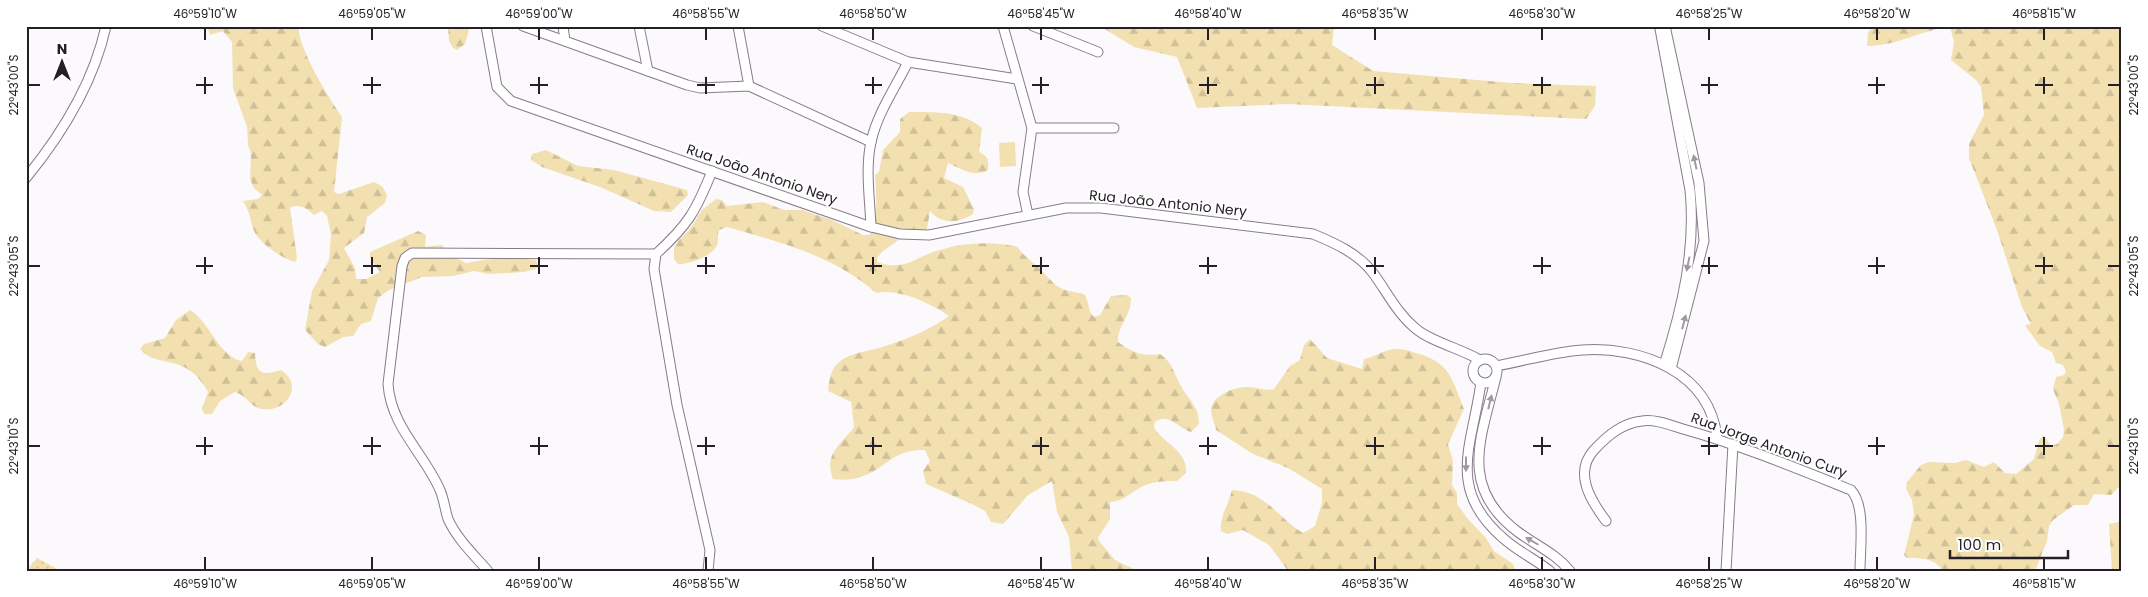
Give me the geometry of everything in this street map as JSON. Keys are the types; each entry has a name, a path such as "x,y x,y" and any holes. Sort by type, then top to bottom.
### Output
{"street":[{"path":"26,178 48,151 89,79 106,26"},
{"name":"Rua João Antonio Nery","path":"486,26 497,86 502,94 511,101 871,227 900,234 929,235 1066,208 1101,208 1313,234 1336,243 1373,272 1398,310 1416,330 1480,360"},
{"path":"523,26 700,88 749,86 871,142"},
{"path":"563,26 565,41"},
{"path":"639,26 648,71"},
{"path":"738,26 749,86"},
{"path":"822,26 908,62 1017,79"},
{"path":"1003,26 1032,128 1023,192 1028,215"},
{"path":"1034,26 1098,52"},
{"path":"1659,26 1704,241 1668,367"},
{"path":"1665,26 1699,182 1692,246 1668,367"},
{"path":"871,227 869,158 871,142 882,113 908,62"},
{"path":"1032,128 1114,128"},
{"path":"708,571 710,550 677,405 654,269 656,254 679,233 697,208 712,171"},
{"path":"1692,246 1702,248"},
{"path":"488,571 463,543 449,520 440,489 401,427 389,401 388,384 402,266 405,258 412,253 656,254"},
{"path":"1496,366 1580,350 1604,350 1652,359 1668,367 1689,382 1705,402 1715,420 1717,438"},
{"path":"1496,377 1490,382 1481,382 1474,375 1473,370 1480,360 1489,360 1496,366 1496,377 1480,442 1478,463 1481,484 1491,504 1504,521 1520,534 1549,550 1570,571"},
{"path":"1481,382 1465,466 1468,484 1475,504 1487,522 1503,539 1533,557 1550,571"},
{"name":"Rua Jorge Antonio Cury","path":"1606,521 1593,504 1586,487 1584,471 1591,454 1606,436 1623,426 1642,420 1658,422 1717,438 1851,490 1858,497 1860,510 1860,571"},
{"path":"1726,571 1733,444"}],"green space":[{"path":"207,26 299,26 299,35 308,59 322,86 342,117 334,192 339,194 374,182 382,186 387,195 385,203 367,217 364,233 344,248 355,268 356,279 366,279 380,272 370,258 370,252 418,231 426,235 425,247 442,245 451,255 466,263 518,258 535,260 539,265 536,269 524,272 488,274 474,271 453,276 422,277 389,290 378,298 371,321 361,324 353,336 343,337 325,347 318,344 305,330 312,291 329,260 331,235 327,216 322,211 314,215 306,208 300,206 290,208 297,258 295,262 284,258 272,250 257,236 243,201 258,199 262,195 253,187 250,178 251,153 248,145 247,127 233,88 232,42 223,31 210,35"},
{"path":"448,26 470,26 465,44 457,50 453,48 449,41"},
{"path":"1100,26 1334,26 1332,45 1373,71 1512,83 1596,86 1595,106 1586,119 1288,104 1197,108 1177,57 1134,47"},
{"path":"1874,26 2122,26 2122,490 2119,487 2111,495 2094,494 2088,505 2074,505 2053,520 2049,526 2047,541 2035,571 1943,571 1932,561 1907,558 1904,555 1914,515 1912,500 1906,489 1907,482 1921,465 1929,462 1955,463 1966,460 1984,467 1994,462 2005,473 2016,474 2034,459 2039,441 2043,435 2051,446 2057,444 2063,437 2064,429 2059,404 2053,389 2056,377 2064,375 2066,371 2063,365 2056,363 2052,352 2040,346 2026,327 2026,325 2031,324 2022,307 1997,230 1969,158 1969,144 1984,115 1981,87 1976,80 1951,60 1954,42 1950,27 1929,31 1899,41 1867,46 1868,32"},
{"path":"909,112 957,115 974,122 982,128 979,152 987,159 988,170 973,173 948,163 944,178 963,187 974,209 973,214 956,221 950,221 939,219 930,211 927,229 908,233 882,252 877,258 877,262 900,265 933,252 964,245 987,243 1008,245 1018,247 1026,257 1059,287 1084,294 1090,312 1094,317 1100,315 1111,296 1127,295 1131,298 1129,311 1118,336 1118,342 1138,353 1160,354 1164,357 1171,365 1181,386 1195,408 1199,424 1191,432 1165,419 1155,422 1154,427 1183,458 1186,465 1186,473 1177,481 1147,484 1122,499 1110,502 1110,519 1098,538 1099,541 1115,560 1138,571 1072,571 1069,537 1057,512 1052,481 1028,495 1003,524 991,522 985,511 926,484 923,471 930,461 925,450 904,453 867,475 845,480 833,479 830,470 832,456 854,427 851,402 828,391 832,371 836,365 846,357 908,338 934,326 949,316 933,306 914,298 894,293 876,293 843,269 806,252 727,227 719,230 717,245 711,253 682,264 678,264 674,259 674,248 678,241 690,229 702,210 716,199 722,200 727,206 763,202 784,210 802,210 832,220 863,235 869,235 876,216 875,175 879,172 883,150 900,132 900,119"},
{"path":"1015,142 1016,166 1000,167 999,143"},
{"path":"546,150 578,166 614,170 687,190 688,195 671,212 654,211 600,187 542,167 531,160 532,154"},
{"path":"190,310 197,315 227,353 234,358 242,361 248,352 255,353 258,369 261,372 269,373 281,370 288,376 292,383 290,397 278,407 262,409 254,406 235,392 220,401 212,414 204,414 202,408 208,392 200,379 182,366 155,359 140,349 144,344 165,338 176,320"},
{"path":"1310,339 1327,358 1362,369 1364,359 1396,349 1427,357 1443,367 1453,380 1464,409 1448,444 1453,461 1452,485 1457,493 1457,504 1486,538 1494,551 1513,564 1516,571 1288,571 1269,545 1243,530 1227,534 1221,531 1223,516 1232,490 1254,495 1303,533 1315,526 1322,503 1322,489 1288,468 1253,454 1216,430 1211,410 1212,404 1220,395 1232,390 1245,387 1265,390 1274,389 1290,366 1300,360 1304,345"},
{"path":"2122,521 2122,571 2112,571 2109,524"},
{"path":"37,558 61,571 26,571"}]}
